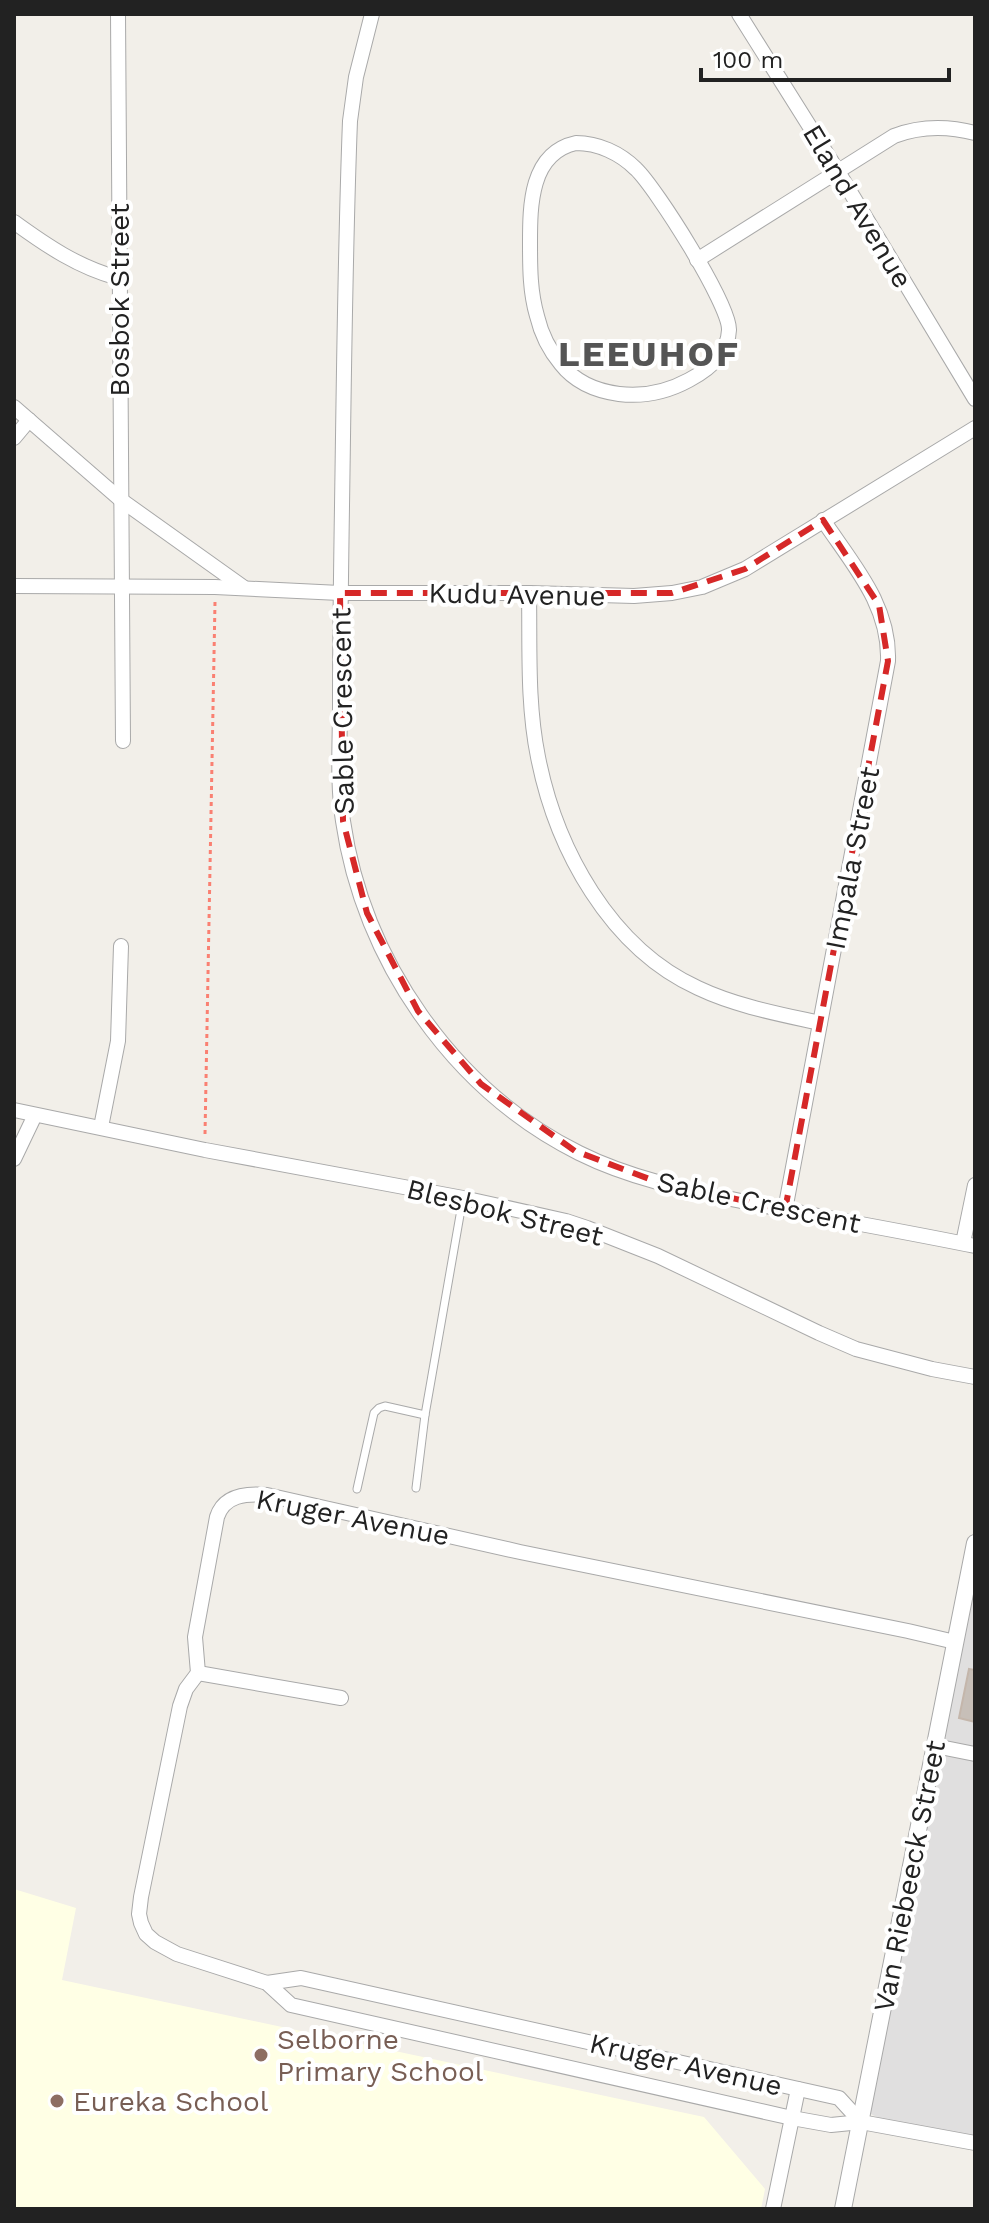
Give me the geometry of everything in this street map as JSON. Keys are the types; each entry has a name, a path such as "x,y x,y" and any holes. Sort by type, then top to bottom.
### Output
{"street":[{"name":"Bosbok Street","path":"118,14 123,741"},
{"name":"Sable Crescent","path":"372,14 356,77 350,121 340,593 340,775 343,821 352,863 367,913 394,971 418,1011 448,1050 481,1084 526,1121 575,1151 662,1183 785,1210 969,1244"},
{"name":"Eland Avenue","path":"739,14 975,399"},
{"path":"697,260 894,136 913,130 944,128 975,133"},
{"path":"583,143 609,151 635,168 649,184 697,260 725,311 729,325 725,346 711,365 677,387 650,394 612,393 582,382 562,366 546,340 537,317 530,271 530,209 540,172 554,153 568,144 583,143"},
{"path":"14,222 55,252 118,278"},
{"path":"14,407 121,500 244,587"},
{"path":"14,438 29,420"},
{"name":"Kudu Avenue","path":"14,586 121,585 244,587 340,593 634,596 689,590 745,569 975,428"},
{"name":"Impala Street","path":"785,1210 886,679 889,647 879,605 823,520"},
{"path":"529,593 531,684 537,754 559,826 595,898 630,941 669,973 717,996 820,1023"},
{"path":"101,1127 118,1041 121,946"},
{"name":"Blesbok Street","path":"14,1110 205,1150 463,1198 587,1228 658,1256 856,1349 975,1377"},
{"path":"14,1159 35,1115"},
{"path":"969,1244 975,1185"},
{"name":"Kruger Avenue","path":"955,1642 520,1552 267,1495 231,1499 223,1504 218,1513 195,1637 198,1673 186,1689 180,1706 141,1897 141,1923 153,1941 167,1949 267,1983 291,2005 792,2118 831,2125 861,2122 975,2143"},
{"name":"Van Riebeeck Street","path":"843,2209 975,1543"},
{"path":"198,1673 341,1698"},
{"path":"935,1746 975,1754"},
{"name":"Kruger Avenue","path":"267,1983 301,1978 839,2098 861,2122"},
{"path":"773,2209 798,2089"}],"lane":[{"path":"416,1488 425,1415 463,1198"},
{"path":"357,1489 374,1413 385,1406 425,1415"}],"path":[{"path":"205,1150 215,587"}],"highlighted area":[{"path":"823,520 879,605 888,661 785,1210 652,1180 575,1151 481,1084 418,1011 367,913 343,821 340,593 672,593 745,569"}],"shaded area":[{"path":"975,1544 975,2141 893,2125 863,2110"},
{"name":"Selborne Primary School","path":"14,1889 76,1908 62,1980 704,2117 765,2189 761,2209 14,2209"}],"building":[{"path":"969,1669 975,1670 975,1722 959,1718"}],"place":[{"name":"Selborne Primary School","path":"261,2055"},
{"name":"Eureka School","path":"57,2101"}],"district":[{"name":"LEEUHOF","path":"649,353"}]}
